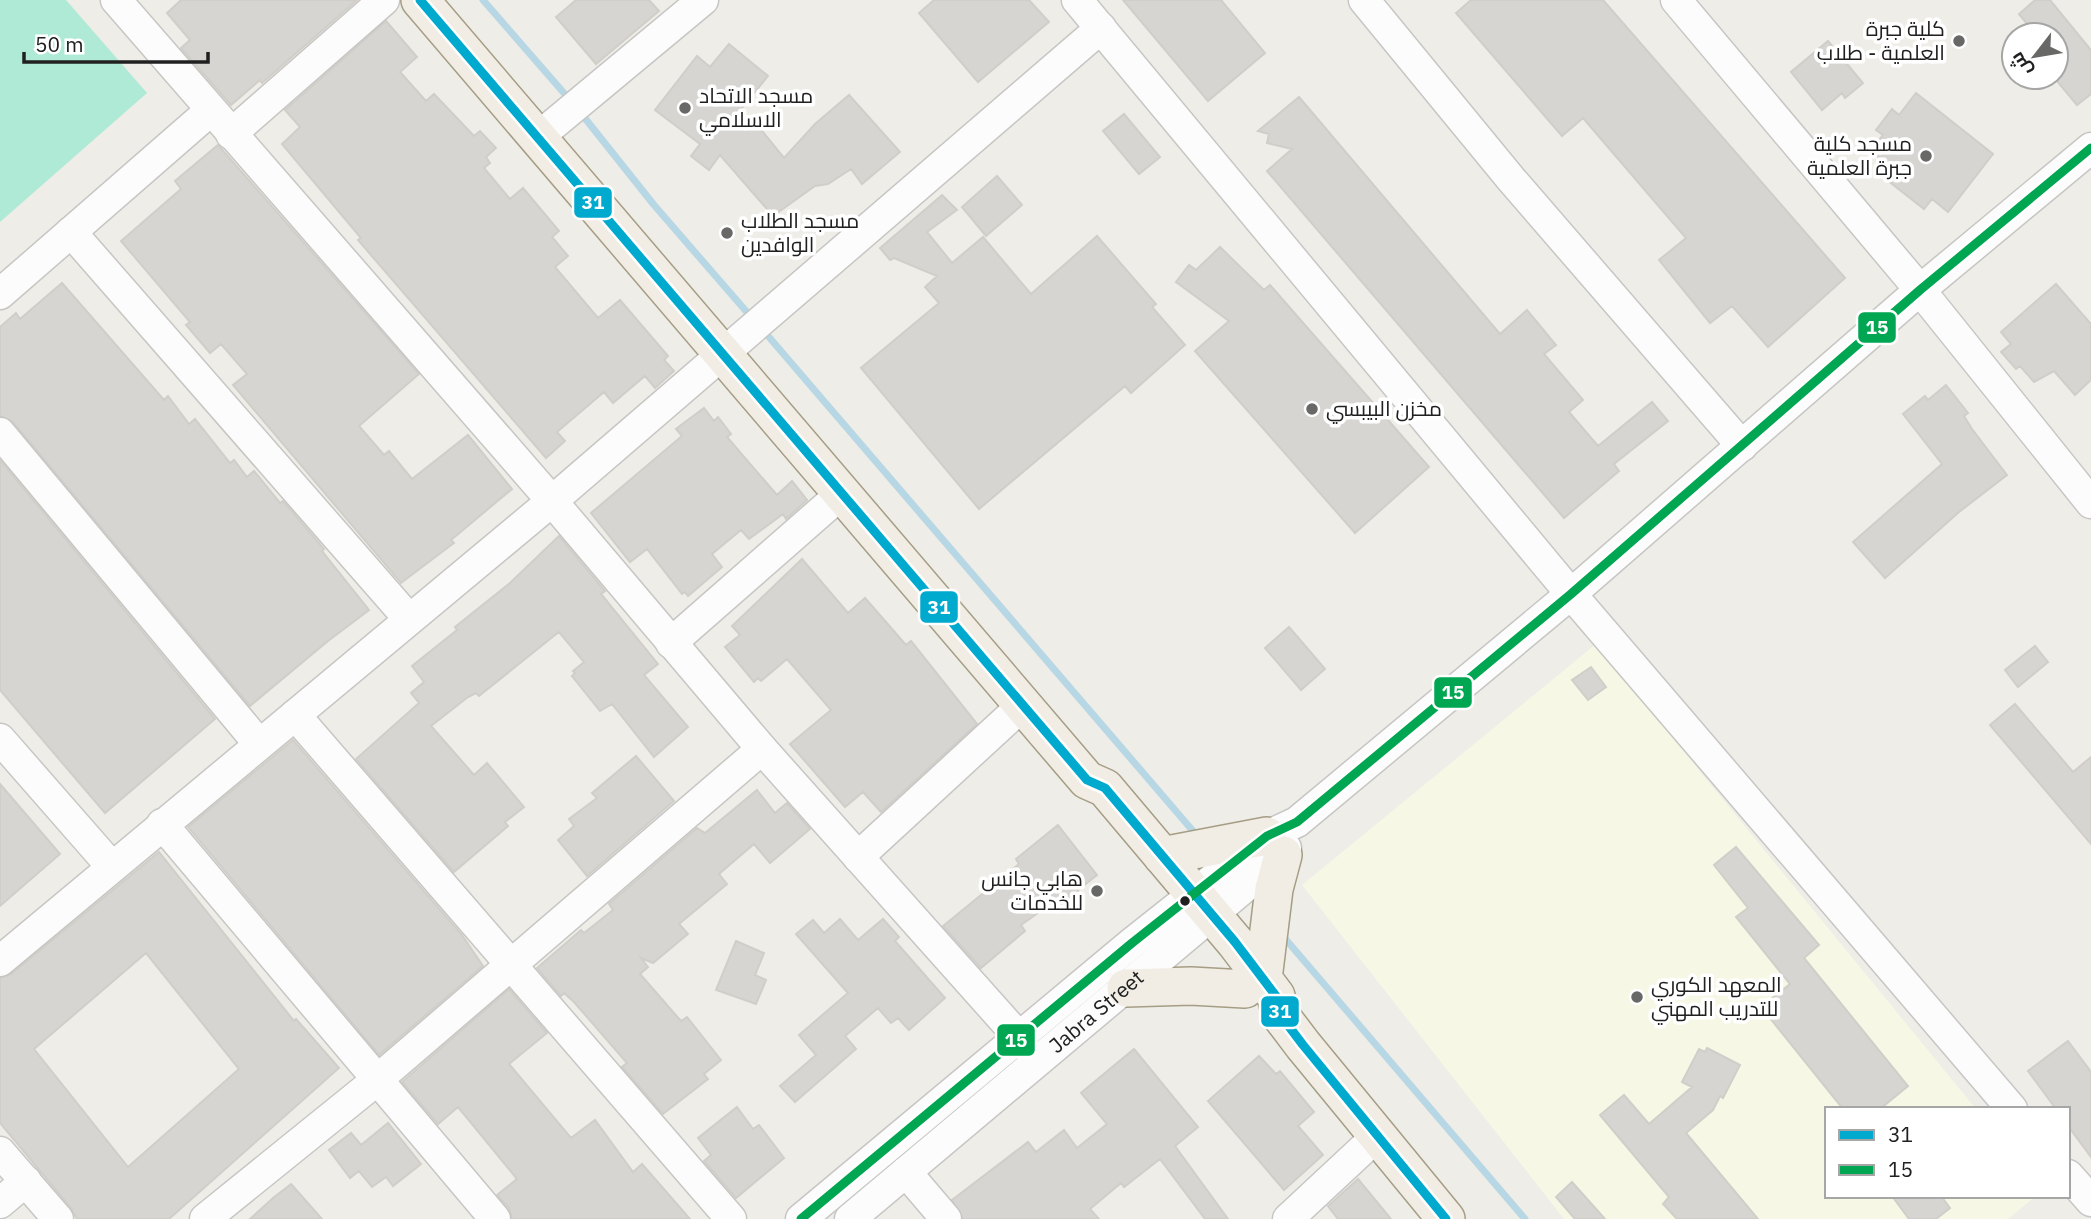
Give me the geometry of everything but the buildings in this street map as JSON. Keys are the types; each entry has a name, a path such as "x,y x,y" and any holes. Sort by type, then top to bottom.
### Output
{"main road":[{"path":"420,0 1087,780 1105,788 1162,856 1192,909"},
{"path":"1087,780 1089,799 1192,909 1254,984 1276,996 1281,1016 1376,1137 1446,1219"},
{"path":"1162,856 1282,838 1254,984"},
{"path":"1126,988 1254,984"}],"street":[{"path":"116,0 552,501 762,749 1018,1036"},
{"path":"231,134 384,0"},
{"path":"1077,0 1571,594 2010,1107"},
{"path":"1364,0 1511,180 1742,446"},
{"path":"1676,0 1920,290 2091,503"},
{"path":"537,138 700,1"},
{"path":"0,961 552,501 1101,28"},
{"path":"0,294 210,111"},
{"name":"Jabra Street","path":"801,1219 1018,1036 1192,909 1282,838 1571,594 1920,290 2089,155"},
{"path":"71,232 409,619"},
{"path":"0,433 259,744"},
{"path":"671,643 841,494"},
{"path":"858,857 1024,704"},
{"path":"295,715 731,1219"},
{"path":"0,739 112,867"},
{"path":"205,1219 377,1080 762,749"},
{"path":"162,824 495,1219"},
{"name":"Jabra Street","path":"850,1219 1126,988 1192,909"},
{"path":"1288,1219 1376,1137"},
{"path":"0,1152 58,1219"},
{"path":"906,1172 946,1219"},
{"path":"2070,1177 2091,1201"},
{"path":"0,1203 26,1181"}],"shaded area":[{"name":"المعهد الكوري للتدريب المهني","path":"1596,644 1974,1107 1825,1107 1825,1198 2034,1198 2008,1219 1564,1219 1302,885"}],"green space":[{"path":"0,0 66,0 147,93 0,222"}],"waterway":[{"path":"483,0 570,100"},
{"path":"580,112 654,205 752,318"},
{"path":"762,329 1199,838"},
{"path":"1282,935 1525,1219"}],"transit line":[{"name":"31","path":"420,0 1087,780 1105,788 1235,942 1276,996 1281,1016 1303,1045 1446,1219"},
{"name":"15","path":"801,1219 1132,943 1267,836 1297,822 1571,594 1920,290 2091,148"}],"place":[{"name":"كلية جبرة العلمية - طلاب","path":"1959,41"},
{"name":"مسجد الاتحاد الاسلامي","path":"685,108"},
{"name":"مسجد كلية جبرة العلمية","path":"1926,156"},
{"name":"مسجد الطلاب الوافدين","path":"727,233"},
{"name":"مخزن البيبسي","path":"1312,409"},
{"name":"هابي جانس للخدمات","path":"1097,891"},
{"name":"المعهد الكوري للتدريب المهني","path":"1637,997"}]}
